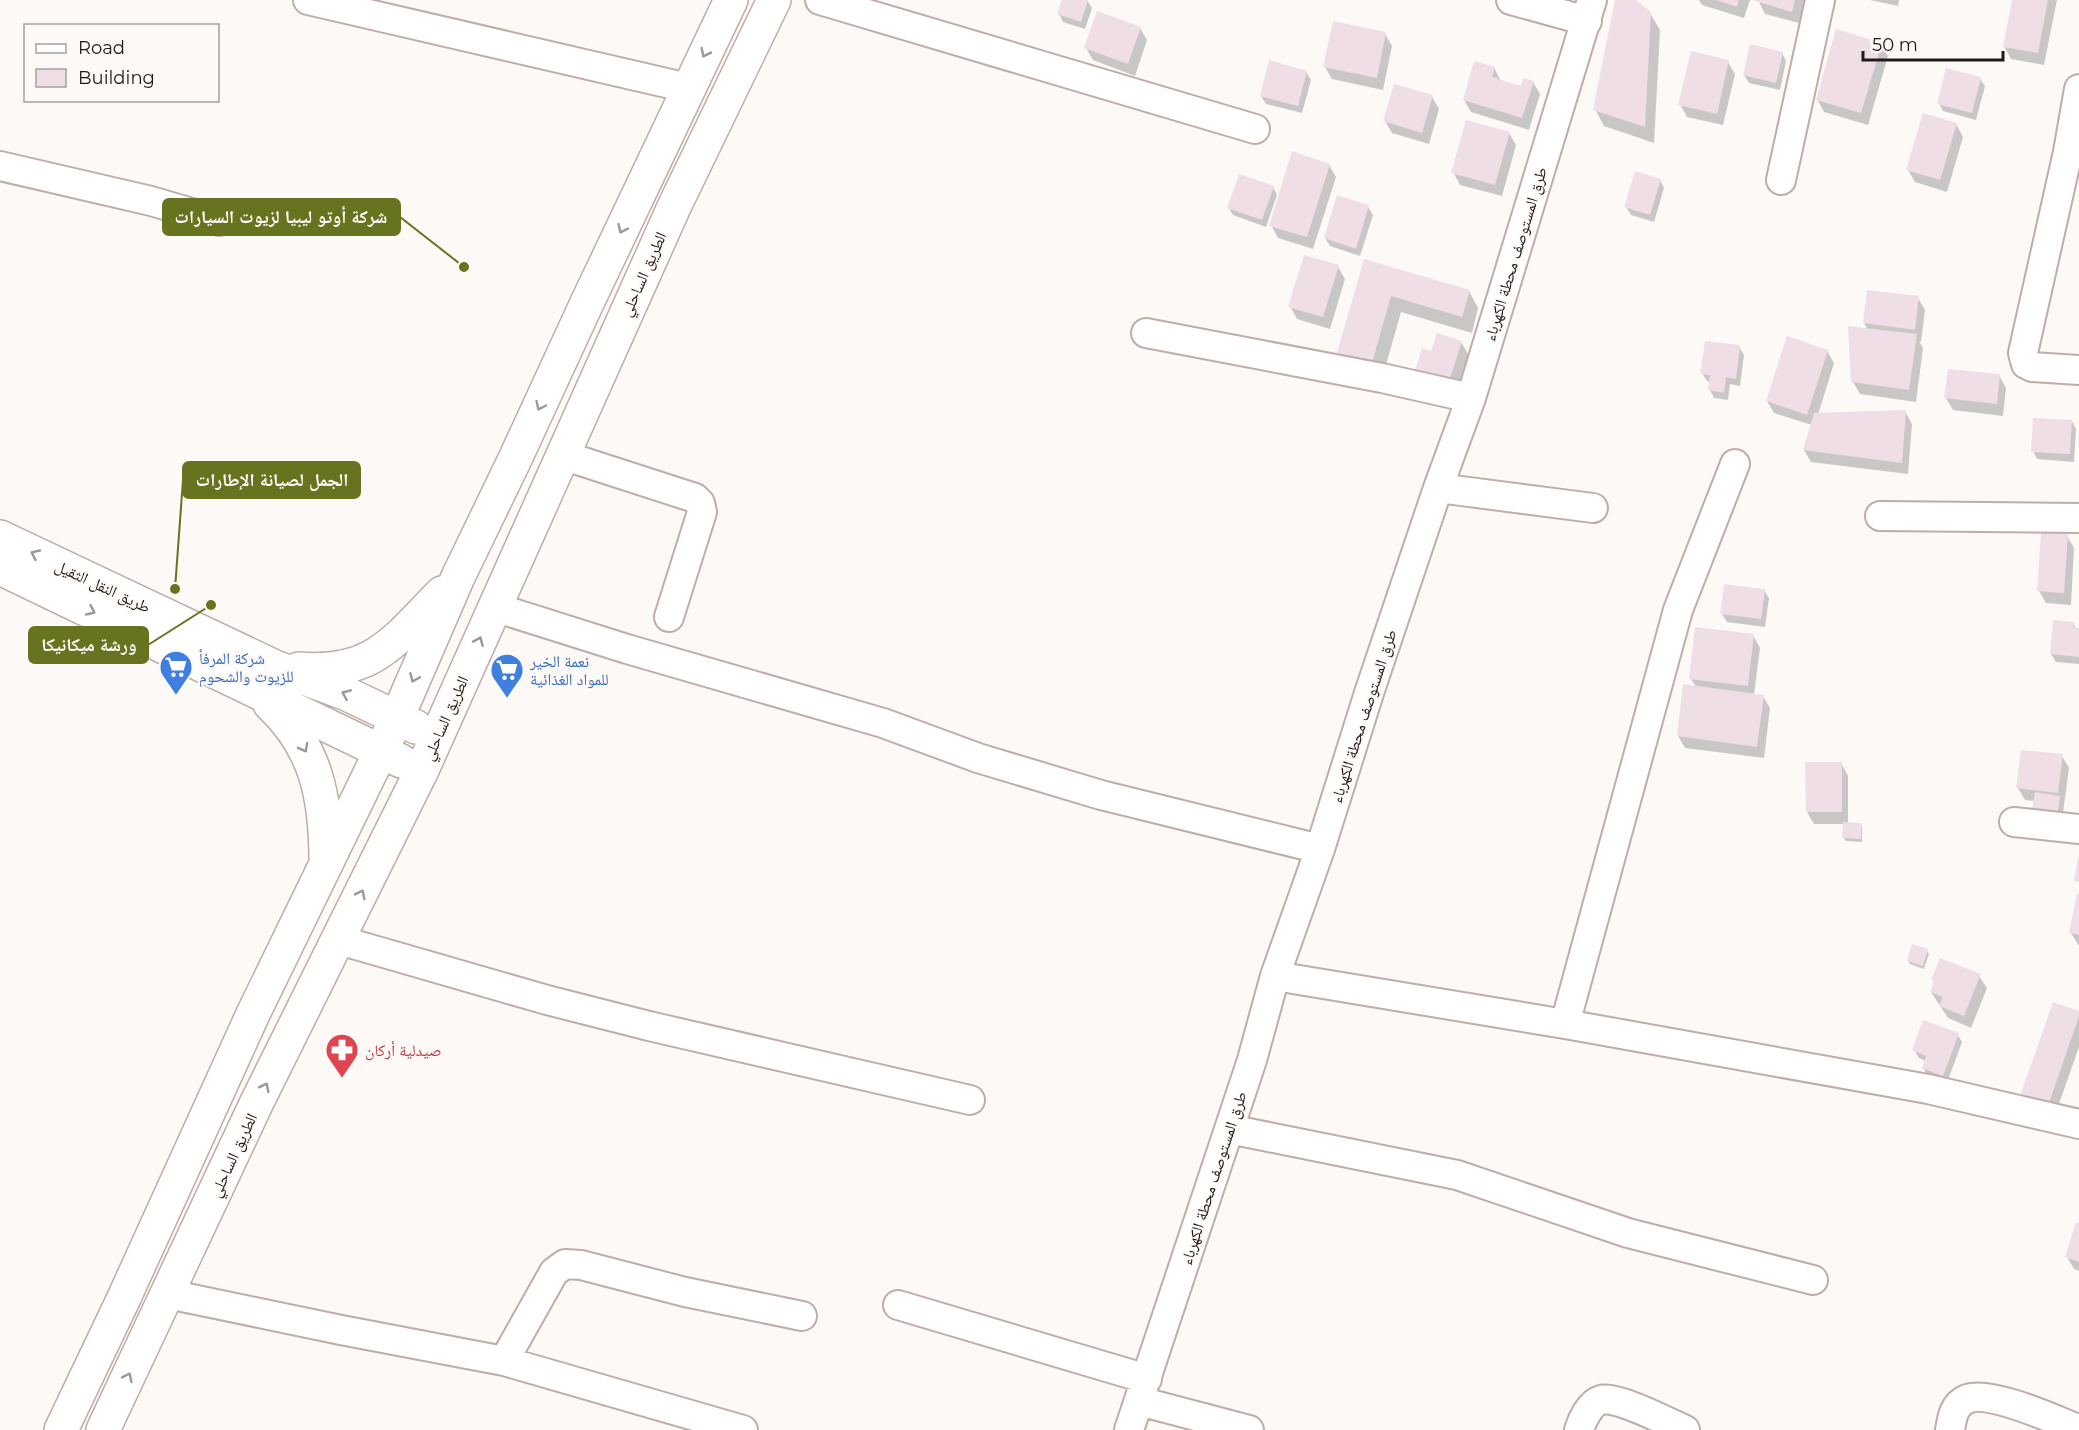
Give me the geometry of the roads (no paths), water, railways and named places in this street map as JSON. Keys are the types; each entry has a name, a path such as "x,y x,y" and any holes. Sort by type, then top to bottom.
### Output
{"highway":[{"path":"61,1430 123,1300 253,1014 381,752 458,577 731,0"},
{"name":"الطريق الساحلي","path":"103,1430 257,1102 422,770 678,197 774,0"},
{"name":"طريق النقل الثقيل","path":"0,537 264,678 381,752 422,770"},
{"name":"طريق النقل الثقيل","path":"0,568 264,678 347,694 437,736"},
{"path":"326,867 323,800 316,772 303,744 288,723 264,678 358,664 373,657 402,636 458,577"}],"street":[{"path":"308,0 688,88"},
{"path":"820,0 1256,129"},
{"path":"1511,0 1589,10"},
{"path":"1781,180 1820,0"},
{"name":"طرق المستوصف محطة الكهرباء","path":"1129,1430 1252,1060 1275,976 1320,849 1369,693 1438,488 1471,398 1589,10"},
{"path":"2079,89 2023,353 2026,364 2032,368 2079,370"},
{"path":"0,166 151,201 219,221"},
{"path":"1146,333 1382,378 1471,398"},
{"path":"562,455 695,498 700,503 702,512 669,616"},
{"path":"1565,1024 1678,610 1735,464"},
{"path":"1438,488 1593,508"},
{"path":"1880,516 2079,518"},
{"path":"494,607 627,649 882,723 978,758 1078,788 1320,849"},
{"path":"2014,822 2079,829"},
{"path":"339,940 453,974 638,1023 970,1100"},
{"path":"1275,976 1565,1024 1928,1089 2079,1124"},
{"path":"1229,1129 1457,1175 1628,1233 1813,1280"},
{"path":"504,1361 554,1272 565,1264 581,1265 685,1292 802,1316"},
{"path":"168,1294 504,1361 743,1430"},
{"path":"898,1305 1143,1390 1249,1430"},
{"path":"1950,1430 1954,1411 1960,1404 1967,1399 1982,1397 2001,1400 2078,1430"},
{"path":"1579,1430 1581,1422 1592,1406 1601,1399 1614,1400 1685,1430"}],"place":[{"name":"شركة أوتو ليبيا لزيوت السيارات","path":"464,267"},
{"name":"الجمل لصيانة الإطارات","path":"175,589"},
{"name":"ورشة ميكانيكا","path":"211,605"},
{"name":"شركة المرفأ للزيوت والشحوم","path":"176,696"},
{"name":"نعمة الخير للمواد الغذائية","path":"507,699"},
{"name":"صيدلية أركان","path":"342,1079"}]}
